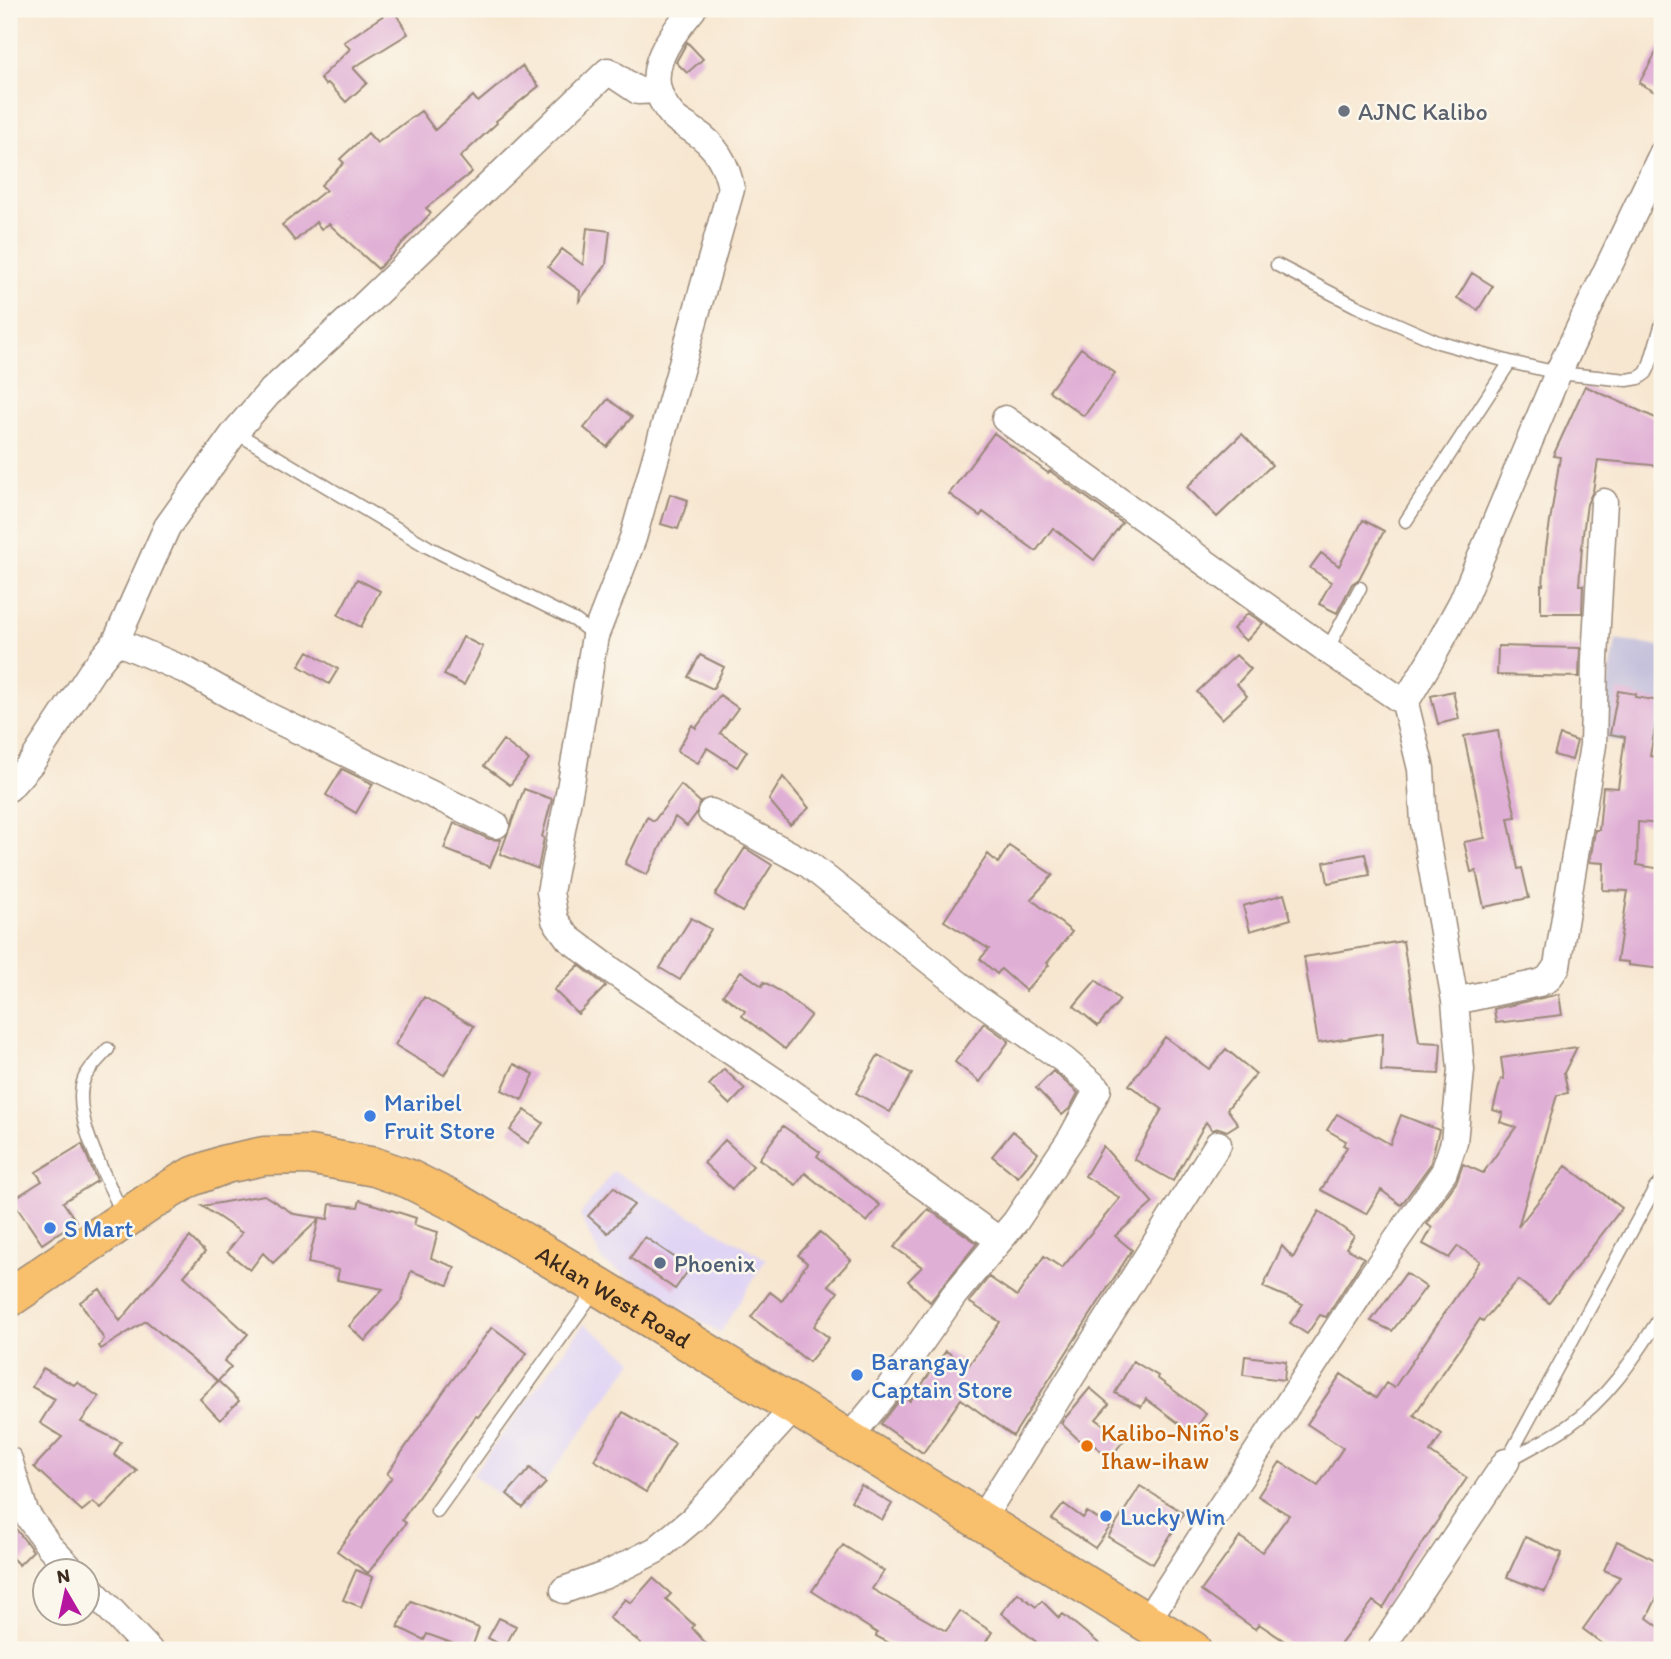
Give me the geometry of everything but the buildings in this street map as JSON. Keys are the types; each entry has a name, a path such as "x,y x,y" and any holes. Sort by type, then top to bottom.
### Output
{"main road":[{"name":"Aklan West Road","path":"9,1298 125,1218 191,1177 226,1164 264,1156 309,1155 375,1167 409,1179 459,1204 585,1278 1192,1650"}],"street":[{"path":"693,9 675,31 657,62 658,90 672,116 705,137 721,156 729,173 731,189 633,538 595,636 550,892 555,920 568,939 611,970 791,1092 999,1240"},
{"path":"9,788 32,762 92,671 116,642 167,527 235,432 268,394 358,312 608,71 638,92 658,90"},
{"path":"1405,703 1462,602 1558,373 1662,154"},
{"path":"1005,419 1405,703 1421,769 1424,823 1455,1001 1461,1070 1454,1142 1444,1172 1370,1278 1146,1622"},
{"path":"1455,1001 1539,983 1548,979 1557,966 1596,732 1604,502"},
{"path":"116,642 187,671 260,712 496,825"},
{"path":"711,812 808,864 980,1001 1064,1060 1098,1089 1065,1148 1016,1221 954,1295 882,1398 848,1439"},
{"path":"981,1520 1218,1144"},
{"path":"564,1590 606,1575 656,1550 692,1520 795,1407"},
{"path":"9,1460 25,1512 61,1558"},
{"path":"1380,1650 1506,1462"},
{"path":"102,1601 149,1650"}],"lane":[{"path":"1277,265 1356,306 1438,342 1558,373 1627,380 1639,378 1649,367 1662,323"},
{"path":"1406,521 1510,362"},
{"path":"235,432 428,547 576,621 595,636"},
{"path":"1327,650 1360,588"},
{"path":"108,1049 84,1079 81,1110 90,1142 125,1218"},
{"path":"1506,1462 1655,1188 1662,1182"},
{"path":"438,1511 585,1278"},
{"path":"1506,1462 1569,1425 1599,1399 1633,1359 1662,1318"}],"shaded area":[{"path":"1616,640 1662,647 1662,748 1599,738"},
{"path":"613,1171 766,1259 720,1333 603,1262 580,1215"},
{"path":"584,1324 634,1360 523,1512 472,1475"}],"place":[{"name":"AJNC Kalibo","path":"1344,111"},
{"name":"Maribel Fruit Store","path":"370,1116"},
{"name":"S Mart","path":"50,1228"},
{"name":"Phoenix","path":"660,1263"},
{"name":"Barangay Captain Store","path":"857,1375"},
{"name":"Kalibo-Niño's Ihaw-ihaw","path":"1087,1446"},
{"name":"Lucky Win","path":"1106,1516"}]}
